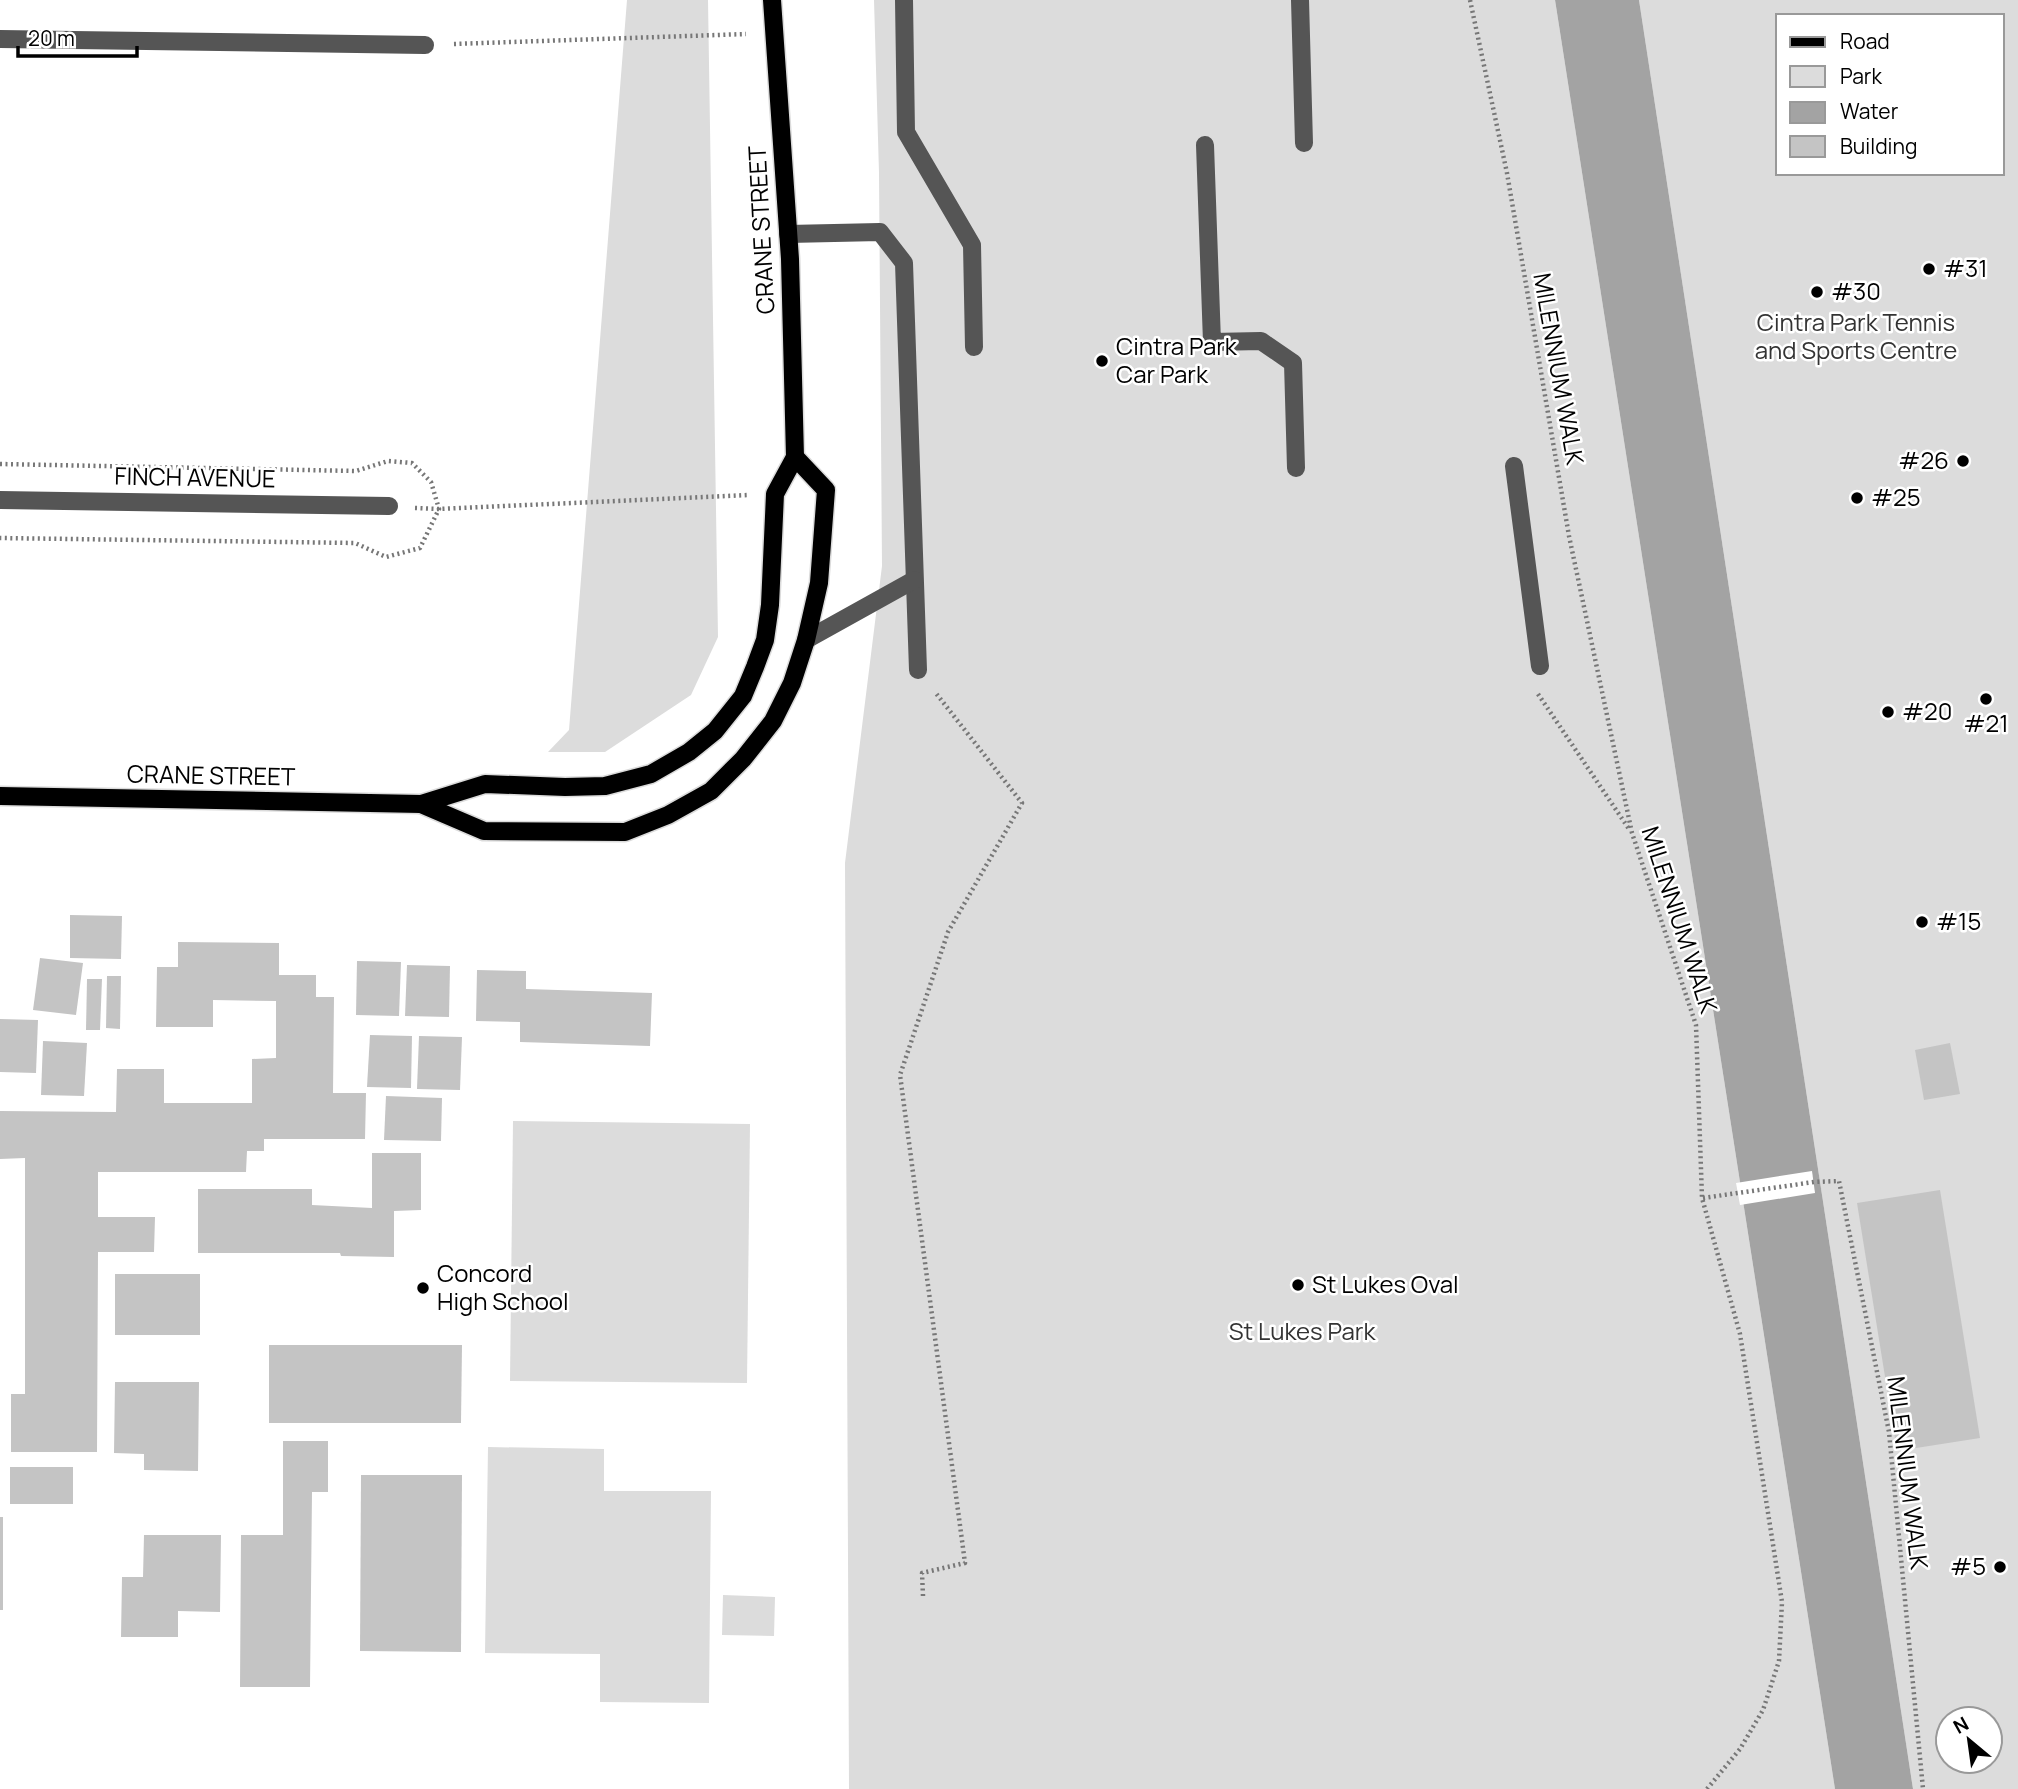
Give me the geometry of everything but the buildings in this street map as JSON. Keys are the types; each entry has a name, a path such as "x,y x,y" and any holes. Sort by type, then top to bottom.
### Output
{"main road":[{"name":"CRANE STREET","path":"0,796 421,804 485,784 605,786 651,774 689,752 715,731 743,696 765,640 770,605 775,494 795,457 788,234 772,0"},
{"name":"CRANE STREET","path":"421,804 484,831 625,832 668,815 711,791 743,759 773,721 792,683 806,640 819,583 826,490 795,457"}],"street":[{"path":"904,0 906,132 972,245 974,347"},
{"path":"1300,0 1304,143"},
{"path":"0,39 425,45"},
{"path":"1205,145 1212,342 1261,341 1293,363 1296,468"},
{"path":"788,234 880,232 904,263 918,670"},
{"path":"1514,467 1540,666"},
{"name":"FINCH AVENUE","path":"0,500 389,506"},
{"path":"806,640 914,580"}],"path":[{"name":"MILENNIUM WALK","path":"1471,0 1507,173 1569,536 1632,833 1696,1025 1702,1198 1839,1181 1889,1432 1923,1789"},
{"path":"425,45 774,33"},
{"path":"0,464 356,471 388,461 412,463 431,482 439,509 420,548 386,557 355,543 0,538"},
{"path":"389,506 439,509 775,494"},
{"path":"918,670 1022,803 948,932 901,1075 965,1563 922,1573 923,1596"},
{"path":"1535,689 1632,833"},
{"path":"1702,1198 1740,1334 1782,1602 1779,1661 1763,1710 1741,1749 1707,1789"}],"green space":[{"path":"627,0 708,0 718,637 691,695 605,752 548,752 569,730"},
{"name":"St Lukes Park","path":"874,0 1555,0 1835,1789 849,1789 845,863 882,566 879,173"},
{"name":"Cintra Park Tennis and Sports Centre","path":"1639,0 2018,0 2018,1789 1913,1789"},
{"path":"513,1121 750,1124 747,1383 510,1381"},
{"path":"488,1447 604,1449 604,1491 711,1491 709,1703 600,1702 600,1654 485,1653"},
{"path":"723,1595 775,1597 774,1636 722,1635"}],"water":[{"path":"1555,0 1639,0 1913,1789 1835,1789"}],"pier":[{"path":"1812,1171 1815,1193 1740,1205 1736,1183"}],"place":[{"name":"#31","path":"1929,269"},
{"name":"#30","path":"1817,292"},
{"name":"Cintra Park Car Park","path":"1102,361"},
{"name":"#26","path":"1963,461"},
{"name":"#25","path":"1857,498"},
{"name":"#21","path":"1986,699"},
{"name":"#20","path":"1888,712"},
{"name":"#15","path":"1922,922"},
{"name":"St Lukes Oval","path":"1298,1285"},
{"name":"Concord High School","path":"423,1288"},
{"name":"#5","path":"2000,1567"}]}
